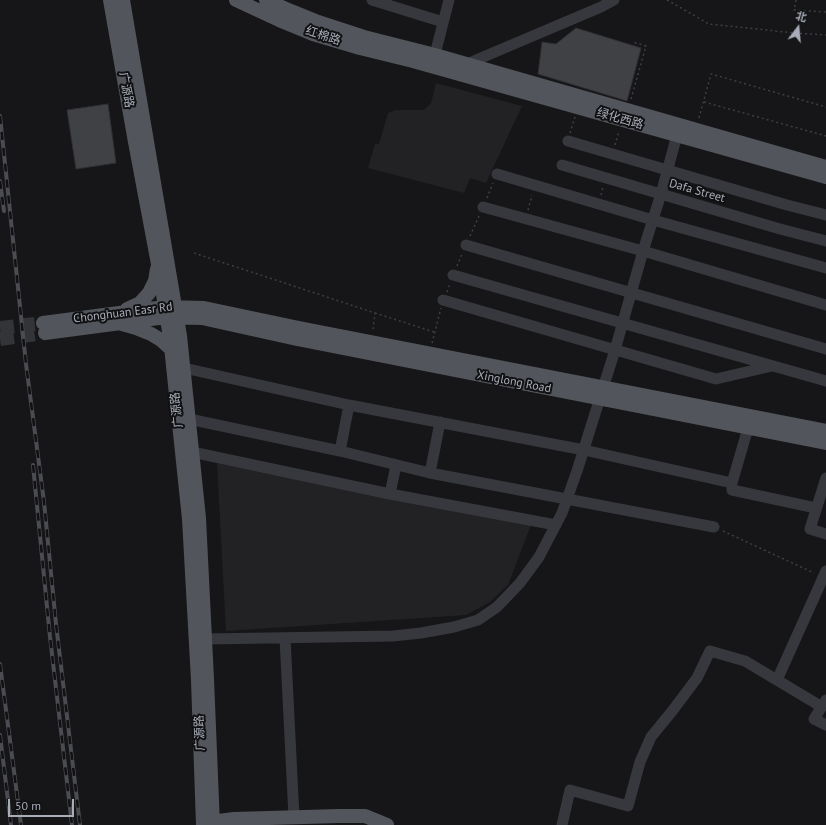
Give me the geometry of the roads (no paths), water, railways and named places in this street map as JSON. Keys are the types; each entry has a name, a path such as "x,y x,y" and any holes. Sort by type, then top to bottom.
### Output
{"main road":[{"name":"广源路","path":"110,0 158,264 184,368 199,518 205,639 209,824"},
{"name":"广源路","path":"123,0 171,312 171,349 189,519 198,680 209,824"},
{"name":"红棉路","path":"236,0 314,34 360,48 415,56"},
{"name":"红棉路","path":"275,2 318,22 415,56"},
{"name":"绿化西路","path":"415,56 433,61 466,64 826,167"},
{"name":"绿化西路","path":"433,61 449,71 826,177"},
{"path":"158,264 155,281 149,293 140,302 118,318 151,334 171,349"},
{"name":"Chonghuan Easr Rd","path":"44,328 171,312 203,313"},
{"name":"Xinglong Road","path":"203,313 291,327 430,354 748,428 826,443"},
{"name":"Xinglong Road","path":"203,313 297,339 601,394 826,431"},
{"path":"296,821 339,816 365,816 387,825"},
{"path":"209,824 234,819 362,825"}],"street":[{"path":"372,0 443,22"},
{"path":"433,61 449,0"},
{"path":"449,71 594,10 614,0"},
{"path":"205,639 393,636 421,633 454,627 478,620 497,607 520,583 539,558 556,525 567,499 615,350 677,135"},
{"path":"568,141 826,215"},
{"name":"Dafa Street","path":"562,165 826,241"},
{"path":"497,174 653,220 826,268"},
{"path":"483,207 643,251 826,305"},
{"path":"466,244 826,349"},
{"path":"453,274 826,381"},
{"path":"443,300 716,378 773,366"},
{"path":"184,368 349,405 584,450 732,483"},
{"path":"340,450 349,405"},
{"path":"189,419 340,450 430,473 714,527"},
{"path":"430,473 440,422"},
{"path":"748,428 732,483 732,490 816,508"},
{"path":"192,452 390,494 556,525"},
{"path":"390,494 396,464"},
{"path":"826,478 810,528 826,534"},
{"path":"777,680 825,574"},
{"path":"285,638 296,821"},
{"path":"562,825 570,790 628,806 640,762 651,737 697,678 710,650 745,661 777,680 824,704 814,719 826,725"}],"tunnel":[{"path":"0,328 43,323"},
{"path":"0,339 45,333"}],"railway":[{"path":"0,116 26,364 44,502 56,624 80,825"},
{"path":"0,181 4,211"},
{"path":"33,465 50,637 72,825"},
{"path":"0,664 21,825"},
{"path":"0,735 11,825"}]}
